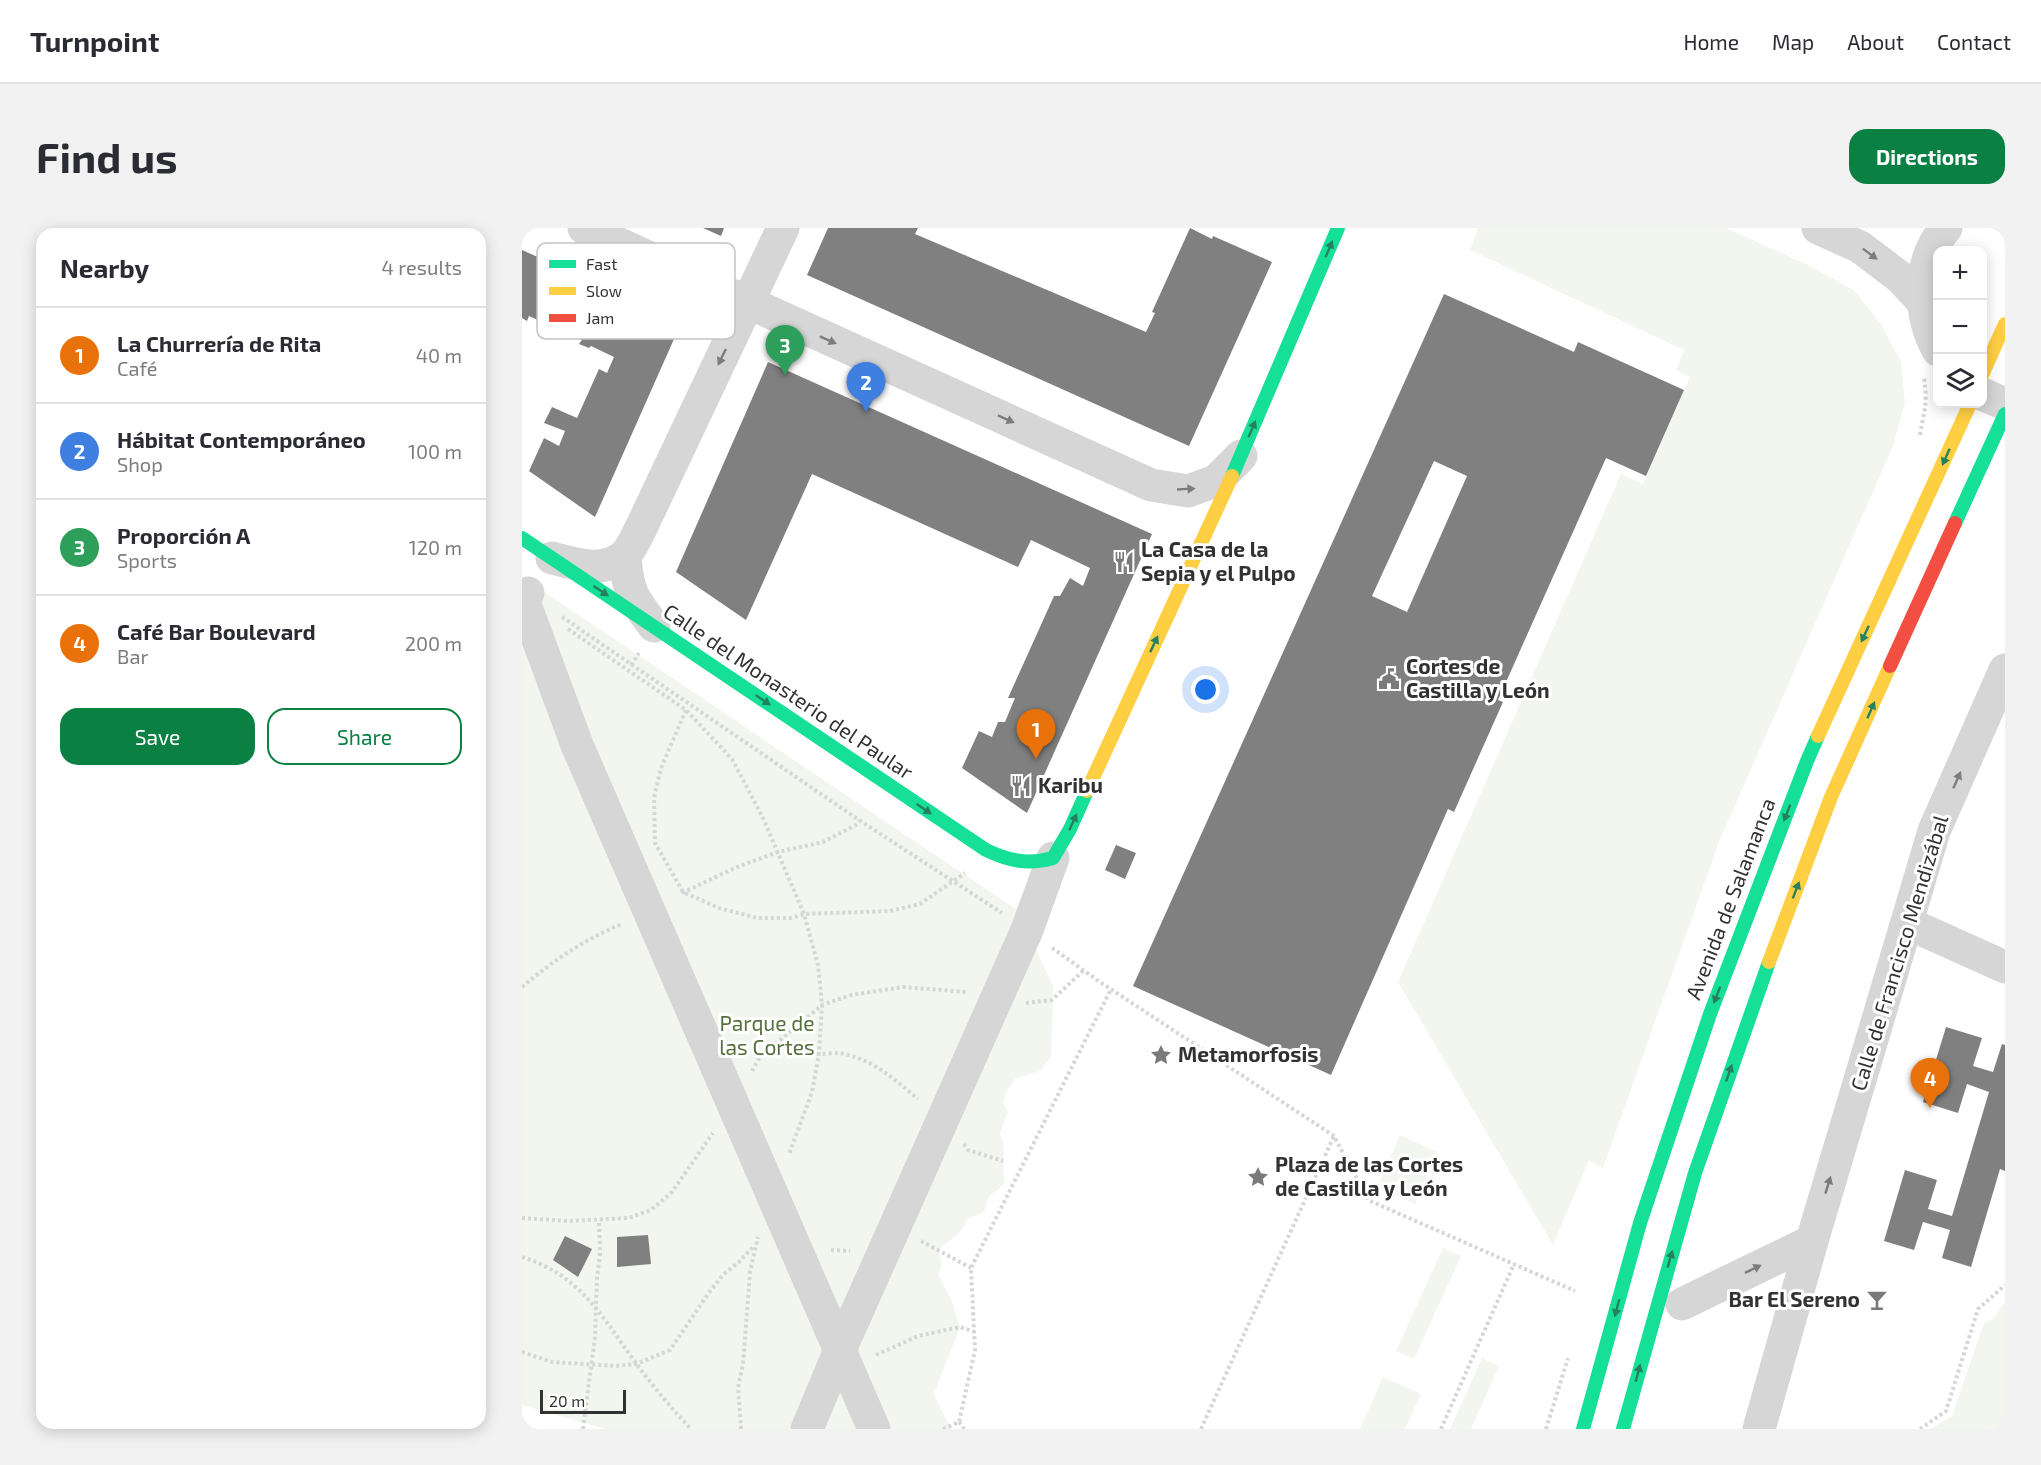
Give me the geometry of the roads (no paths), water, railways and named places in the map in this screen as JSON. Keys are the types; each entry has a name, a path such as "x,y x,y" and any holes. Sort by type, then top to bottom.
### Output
{"main road":[{"path":"1045,861 1070,829 1241,456 1338,228"},
{"path":"1987,366 2005,324"},
{"name":"Avenida de Salamanca","path":"1583,1429 1640,1223 1710,1014 1807,761 1968,408"},
{"path":"1623,1429 1668,1310 1695,1173 1746,1024 1832,797 2005,414"},
{"name":"Calle del Monasterio del Paular","path":"522,537 986,850 1012,862 1045,861"}],"street":[{"path":"584,228 617,243"},
{"path":"735,330 783,228"},
{"path":"1818,228 1860,247 1901,278 1923,302"},
{"path":"1933,338 1926,322 1923,302 1924,280 1929,259 1946,228"},
{"path":"735,297 1151,484 1188,491 1216,481 1241,456"},
{"path":"656,629 638,606 630,591 626,578 626,555 731,339"},
{"path":"1987,396 2005,404"},
{"path":"552,558 592,567 609,565 626,555"},
{"path":"528,593 524,599 577,745 874,1429"},
{"name":"Calle de Francisco Mendizábal","path":"1759,1429 1812,1241 1934,831 2005,670"},
{"path":"807,1429 844,1359 943,1119 1027,930 1045,861"},
{"path":"1907,923 2005,968"},
{"path":"1668,1310 1812,1241"}],"place":[{"name":"Proporción A","path":"785,375"},
{"name":"Hábitat Contemporáneo","path":"866,412"},
{"name":"La Casa de la Sepia y el Pulpo","path":"1124,562"},
{"name":"Cortes de Castilla y León","path":"1389,679"},
{"name":"La Churrería de Rita","path":"1036,759"},
{"name":"Karibu","path":"1021,786"},
{"name":"Metamorfosis","path":"1161,1055"},
{"name":"Café Bar Boulevard","path":"1930,1108"},
{"name":"Plaza de las Cortes de Castilla y León","path":"1258,1177"},
{"name":"Bar El Sereno","path":"1877,1300"}],"park label":[{"name":"Parque de las Cortes","path":"767,1036"}]}
